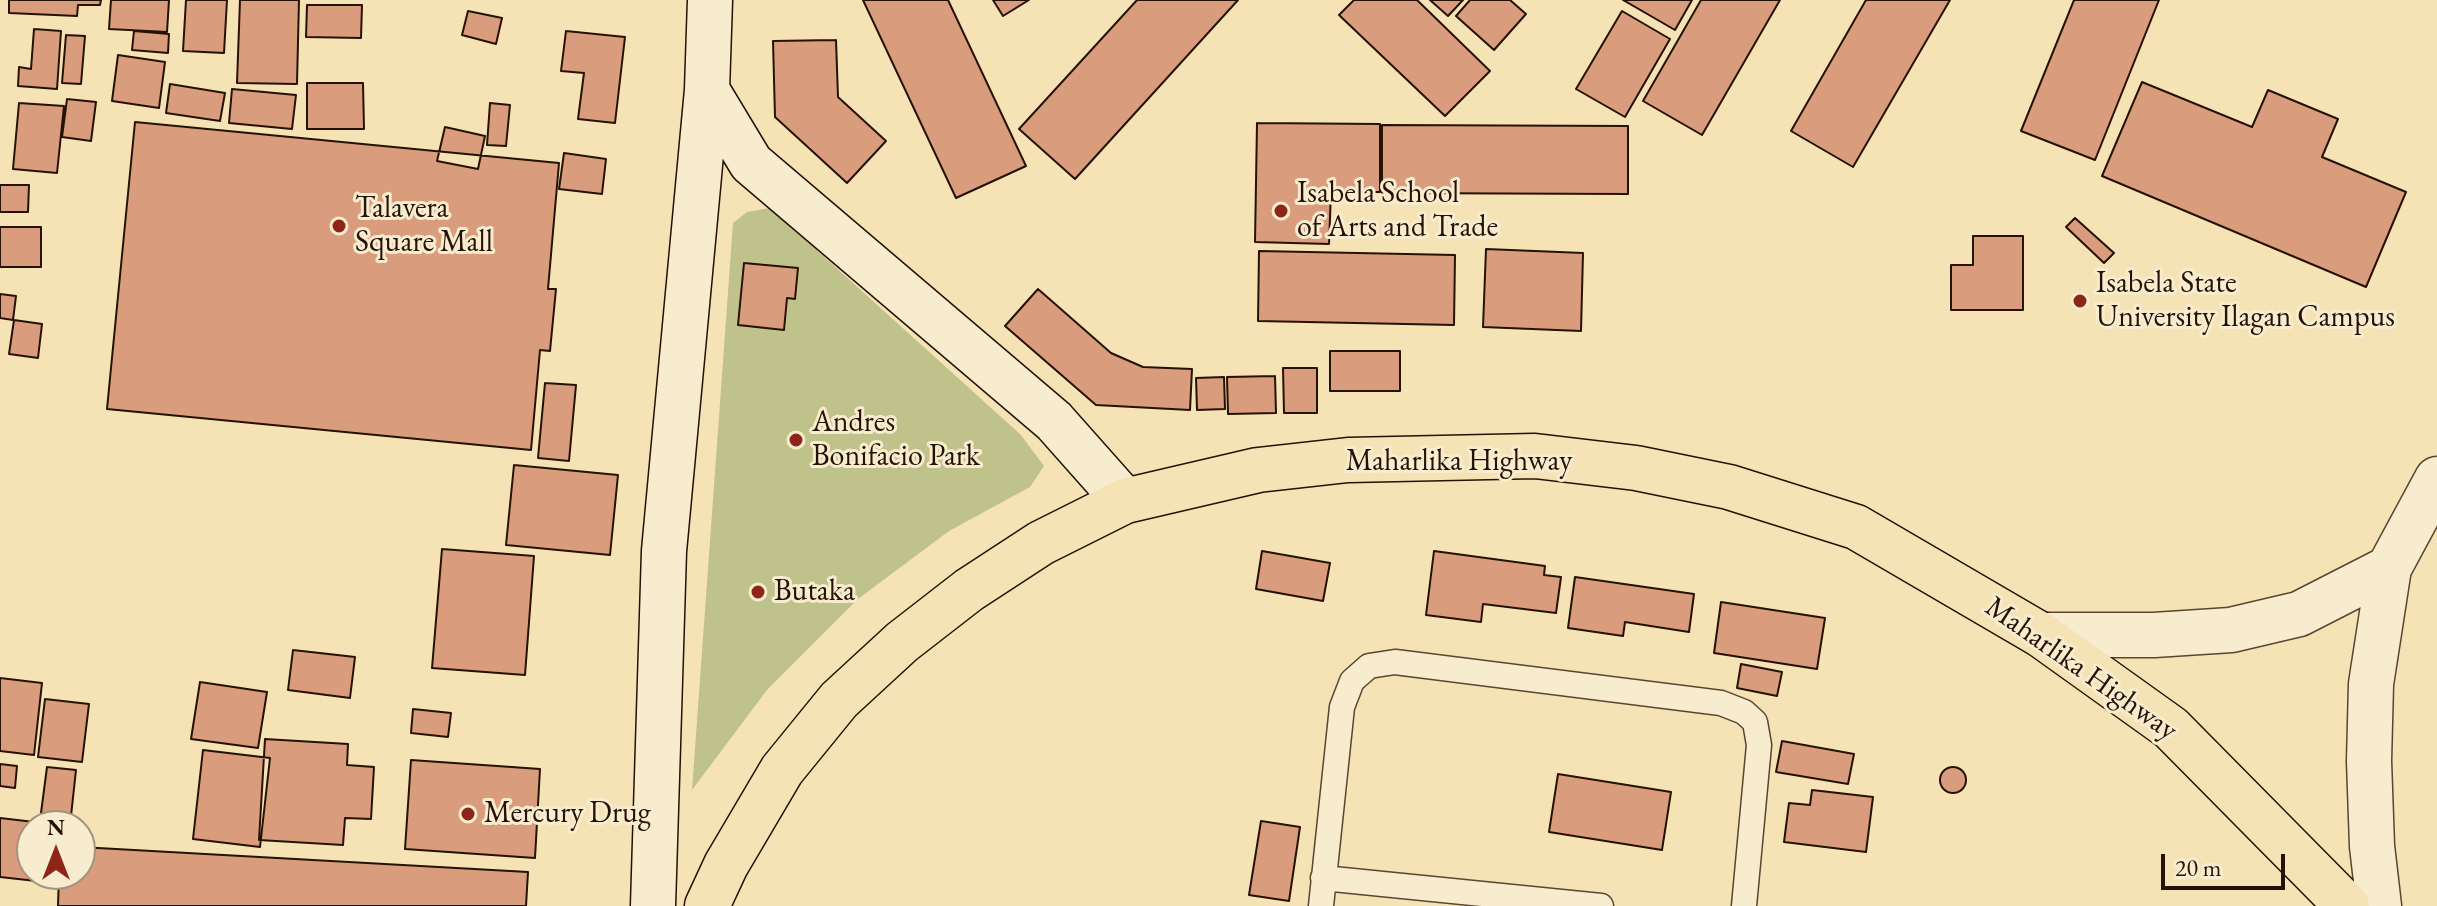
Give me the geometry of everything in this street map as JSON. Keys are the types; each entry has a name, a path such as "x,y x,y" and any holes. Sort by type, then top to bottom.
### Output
{"highway":[{"name":"Maharlika Highway","path":"707,906 726,865 782,770 839,700 902,642 969,590 1041,543 1125,501 1258,470 1348,460 1535,456 1636,468 1729,487 1856,527 2041,635 2171,728 2347,906"}],"main road":[{"path":"653,906 664,551 707,90 710,0"},
{"path":"707,90 751,163 1054,421 1125,501"},
{"path":"2379,906 2369,775 2371,684 2412,544 2437,479"},
{"path":"2041,635 2154,635 2231,630 2299,614 2412,544"}],"lane":[{"path":"1321,906 1342,707 1352,681 1369,666 1395,662 1721,703 1744,712 1755,722 1759,745 1744,906"},
{"path":"1323,878 1601,906"}],"green space":[{"path":"770,208 1021,435 1044,466 1030,487 949,531 858,599 767,690 692,790 733,223 747,212"}],"building":[{"path":"9,0 101,0 100,5 78,5 77,16 9,13"},
{"path":"111,0 169,0 167,32 109,29"},
{"path":"186,0 227,0 224,53 183,51"},
{"path":"240,0 299,0 297,84 237,83"},
{"path":"863,0 948,0 1026,166 956,198"},
{"path":"993,0 1029,0 1003,16"},
{"path":"1137,0 1238,0 1075,179 1019,129"},
{"path":"1354,0 1417,0 1490,71 1445,116 1339,15"},
{"path":"1430,0 1463,0 1448,16"},
{"path":"1470,0 1510,0 1526,14 1494,50 1456,16"},
{"path":"1623,0 1692,0 1675,30"},
{"path":"1701,0 1780,0 1702,135 1643,101"},
{"path":"1866,0 1950,0 1853,167 1791,131"},
{"path":"2074,0 2159,0 2095,160 2021,131"},
{"path":"307,5 362,5 361,38 306,37"},
{"path":"468,11 502,18 496,44 462,35"},
{"path":"1622,11 1670,39 1625,117 1576,89"},
{"path":"34,29 61,31 57,89 18,86 19,67 31,69"},
{"path":"134,31 169,34 168,53 132,50"},
{"path":"566,31 625,37 615,123 578,119 584,73 561,71"},
{"path":"66,35 85,36 81,84 62,83"},
{"path":"836,40 838,97 886,141 847,183 775,117 773,41"},
{"path":"118,55 165,62 159,108 112,101"},
{"path":"2142,82 2252,127 2268,90 2338,119 2322,157 2406,192 2366,287 2102,176"},
{"path":"307,83 363,83 364,129 307,129"},
{"path":"170,84 225,93 220,121 166,113"},
{"path":"232,89 296,95 292,129 229,123"},
{"path":"67,99 96,102 91,141 62,137"},
{"path":"19,103 64,106 57,173 13,169"},
{"path":"490,103 510,105 506,146 487,145"},
{"name":"Talavera Square Mall","path":"135,122 559,163 548,289 556,289 550,351 540,350 531,450 107,409"},
{"path":"1257,123 1380,124 1380,192 1331,192 1329,244 1255,242"},
{"path":"1382,125 1628,126 1628,194 1382,193"},
{"path":"445,127 485,136 478,169 437,161"},
{"path":"564,153 606,159 602,194 559,189"},
{"path":"0,185 29,185 28,212 0,212"},
{"path":"2075,218 2114,253 2104,263 2066,227"},
{"path":"0,227 41,227 41,267 0,267"},
{"path":"1973,236 2023,236 2023,310 1951,310 1951,265 1973,265"},
{"path":"1486,249 1583,253 1581,331 1483,327"},
{"path":"1259,251 1455,255 1454,325 1258,321"},
{"path":"744,263 798,268 795,299 787,298 784,330 738,325"},
{"path":"1038,289 1111,353 1143,367 1192,369 1190,410 1096,405 1005,326"},
{"path":"0,294 16,296 13,320 0,318"},
{"path":"14,320 42,324 38,358 9,354"},
{"path":"1330,351 1400,351 1400,391 1330,391"},
{"path":"1283,368 1317,368 1317,413 1284,413"},
{"path":"1275,376 1276,413 1228,414 1227,377"},
{"path":"1224,377 1225,409 1197,410 1196,378"},
{"path":"545,383 576,385 569,461 538,458"},
{"path":"514,465 618,475 610,555 506,545"},
{"path":"442,549 534,556 525,675 432,668"},
{"path":"1262,551 1330,563 1323,601 1256,589"},
{"path":"1434,551 1545,566 1544,575 1561,577 1556,613 1483,604 1481,622 1426,615"},
{"path":"1575,577 1694,594 1689,632 1625,622 1623,636 1568,628"},
{"path":"1721,602 1825,618 1817,669 1714,653"},
{"path":"293,650 355,657 350,698 288,690"},
{"path":"1741,664 1782,672 1777,696 1737,688"},
{"path":"0,678 42,683 34,755 0,751"},
{"path":"200,682 267,692 258,748 191,739"},
{"path":"45,699 89,704 82,762 38,757"},
{"path":"413,709 451,713 448,737 411,733"},
{"path":"265,739 348,744 347,765 374,767 371,819 345,818 343,845 259,840"},
{"path":"1782,741 1854,754 1848,784 1776,772"},
{"path":"203,750 270,758 260,847 193,839"},
{"path":"411,760 540,769 535,858 405,849"},
{"path":"0,764 17,766 15,788 0,786"},
{"path":"47,767 76,770 72,810 41,810"},
{"path":"1953,767 1962,771 1966,780 1962,789 1953,793 1944,789 1940,780 1944,771"},
{"path":"1558,774 1671,792 1662,850 1549,832"},
{"path":"1812,790 1873,797 1866,852 1784,842 1789,803 1810,805"},
{"path":"0,818 16,820 16,879 0,877"},
{"path":"1261,821 1300,827 1289,901 1249,895"},
{"path":"96,848 528,872 526,906 58,906 58,890 96,890"}],"place":[{"name":"Isabela School of Arts and Trade","path":"1281,211"},
{"name":"Talavera Square Mall","path":"339,226"},
{"name":"Isabela State University Ilagan Campus","path":"2080,301"},
{"name":"Andres Bonifacio Park","path":"796,440"},
{"name":"Butaka","path":"758,592"},
{"name":"Mercury Drug","path":"468,814"}]}
